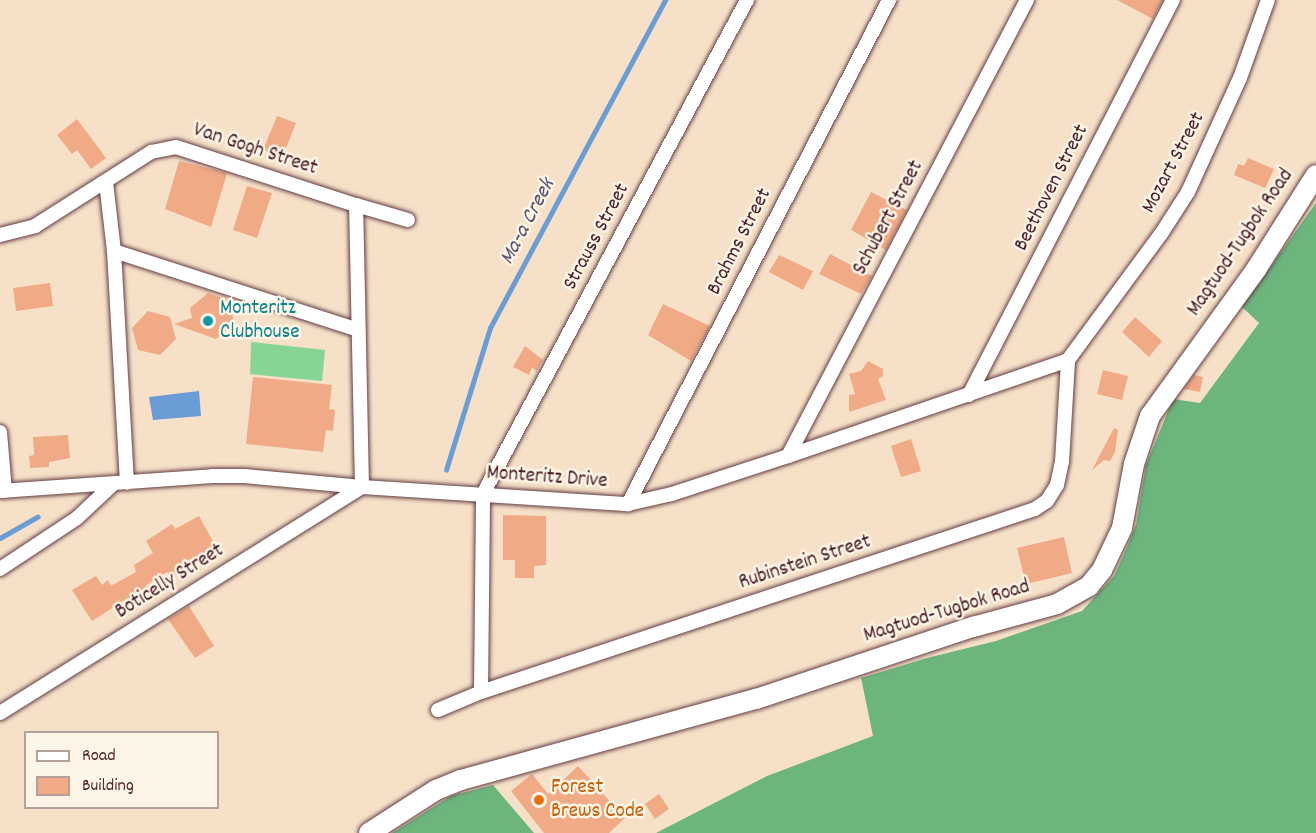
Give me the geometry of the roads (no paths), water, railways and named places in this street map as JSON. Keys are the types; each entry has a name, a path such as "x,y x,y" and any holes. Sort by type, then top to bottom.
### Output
{"main road":[{"name":"Magtuod-Tugbok Road","path":"369,833 436,790 461,780 756,699 973,627 1057,604 1082,591 1102,570 1122,528 1134,464 1150,416 1257,268 1316,175"}],"street":[{"name":"Strauss Street","path":"483,494 747,0"},
{"name":"Brahms Street","path":"628,504 889,0"},
{"name":"Schubert Street","path":"788,456 1027,0"},
{"name":"Beethoven Street","path":"969,395 1173,0"},
{"name":"Mozart Street","path":"1068,360 1161,234 1188,192 1240,78 1268,0"},
{"name":"Van Gogh Street","path":"0,235 36,226 151,152 176,147 356,206 408,219"},
{"path":"106,182 114,251 127,483"},
{"path":"356,206 362,487"},
{"path":"114,251 358,330"},
{"name":"Monteritz Drive","path":"2,491 112,485 212,476 244,476 362,487 628,504 672,494 1068,360"},
{"name":"Rubinstein Street","path":"438,710 481,692 1035,509 1047,501 1057,485 1062,462 1068,360"},
{"path":"0,432 2,491"},
{"path":"0,569 77,518 112,485"},
{"name":"Boticelly Street","path":"0,713 362,487"},
{"path":"481,692 483,494"}],"water":[{"path":"199,391 201,416 153,420 149,397"}],"waterway":[{"name":"Ma-a Creek","path":"446,470 490,328 665,0"},
{"name":"Ma-a Creek","path":"0,538 37,517"}],"place":[{"name":"Monteritz Clubhouse","path":"208,321"},
{"name":"Forest Brews Code","path":"539,800"}]}
